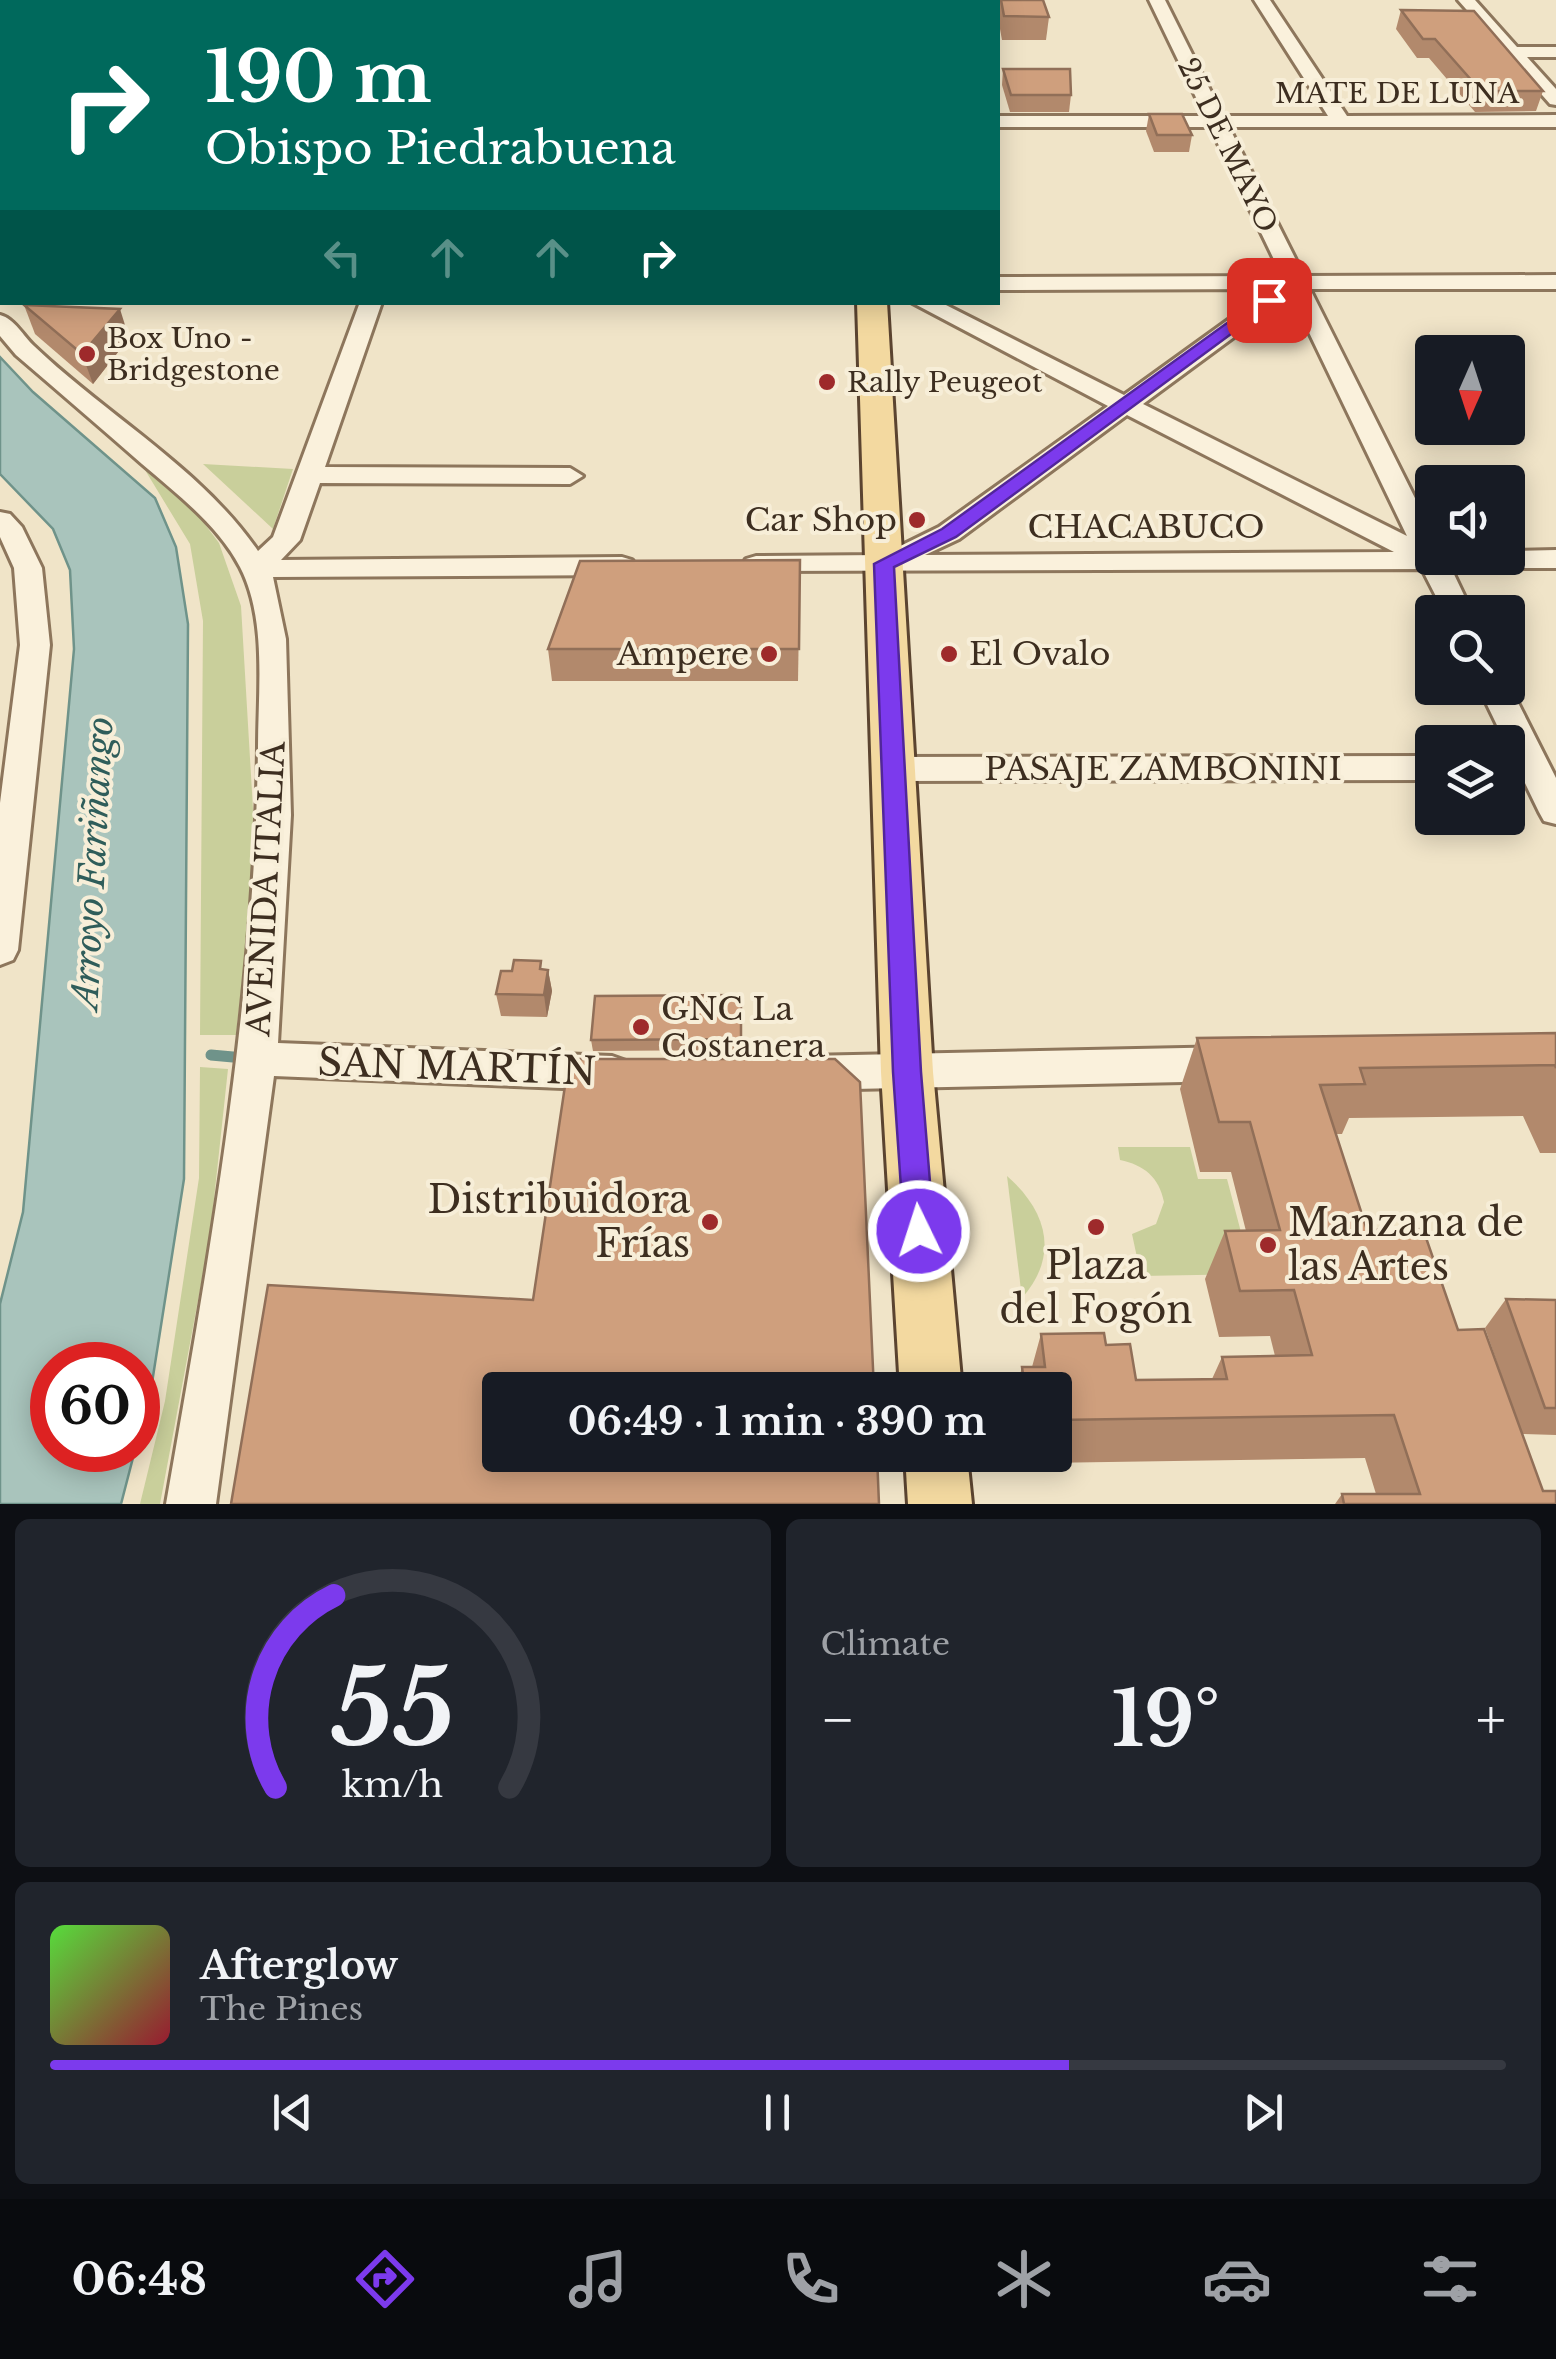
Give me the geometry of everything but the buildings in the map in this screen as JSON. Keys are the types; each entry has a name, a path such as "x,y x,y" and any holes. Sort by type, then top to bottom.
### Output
{"main road":[{"path":"872,305 907,1072 930,1372"},
{"path":"937,1472 940,1504"}],"street":[{"name":"25 DE MAYO","path":"1157,0 1415,526"},
{"path":"1262,0 1341,121"},
{"path":"1466,0 1556,100"},
{"path":"1512,52 1556,52"},
{"name":"MATE DE LUNA","path":"1000,122 1556,121"},
{"path":"884,564 949,533 1295,282"},
{"path":"1000,283 1556,282"},
{"path":"256,569 286,540 370,305"},
{"path":"928,305 1415,551"},
{"name":"AVENIDA ITALIA","path":"0,322 24,350 214,512 256,569 265,596 273,676 274,874 257,1058 231,1256 190,1504"},
{"path":"308,475 570,476"},
{"path":"0,520 12,533 28,568 34,645 0,950"},
{"name":"CHACABUCO","path":"1525,559 1556,559"},
{"name":"CHACABUCO","path":"735,565 1415,560"},
{"path":"256,569 641,566"},
{"name":"PASAJE ZAMBONINI","path":"894,770 1415,768"},
{"path":"1525,773 1556,812"},
{"name":"SAN MARTÍN","path":"257,1058 655,1074"},
{"path":"772,1074 1261,1064"}],"green space":[{"path":"203,464 293,469 273,529"},
{"path":"145,470 198,515 219,543 241,606 256,860 236,1035 200,1035 203,621 190,544"},
{"path":"200,1067 228,1069 210,1236 160,1504 140,1504 148,1472 160,1472 160,1422 199,1178"},
{"path":"1118,1147 1190,1147 1198,1179 1227,1179 1252,1274 1141,1276 1132,1234 1156,1224 1164,1202 1154,1179 1136,1165 1120,1160"},
{"path":"1007,1176 1032,1204 1044,1235 1041,1266 1022,1298"}],"water":[{"name":"Arroyo Fariñango","path":"0,357 33,392 155,498 176,547 188,624 184,1179 158,1342 30,1342 30,1472 129,1472 121,1504 0,1504 0,1304 23,1212 74,649 70,570 53,529 0,474"}],"waterway":[{"path":"211,1055 244,1058"}],"place":[{"name":"Box Uno - Bridgestone","path":"87,354"},
{"name":"Rally Peugeot","path":"827,382"},
{"name":"Car Shop","path":"917,520"},
{"name":"Ampere","path":"769,654"},
{"name":"El Ovalo","path":"949,654"},
{"name":"GNC La Costanera","path":"641,1027"},
{"name":"Distribuidora Frías","path":"710,1222"},
{"name":"Plaza del Fogón","path":"1096,1227"},
{"name":"Manzana de las Artes","path":"1268,1245"}],"route":[{"path":"919,1231 907,1072 884,564 949,533 1269,300"}]}
